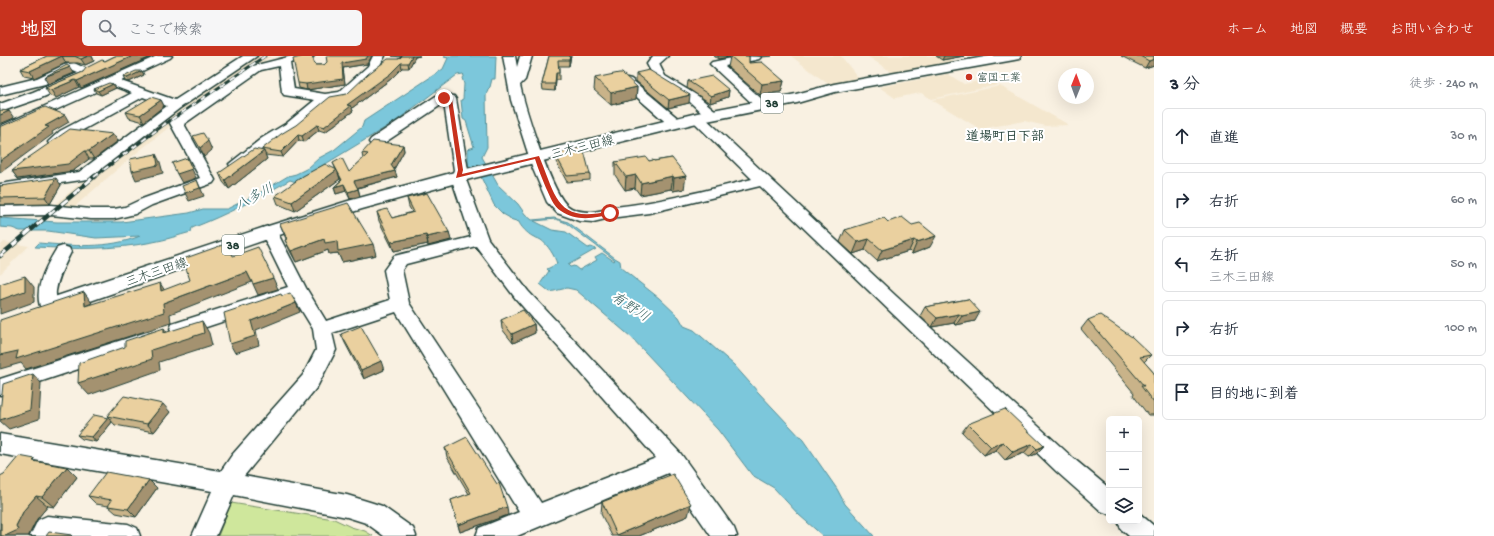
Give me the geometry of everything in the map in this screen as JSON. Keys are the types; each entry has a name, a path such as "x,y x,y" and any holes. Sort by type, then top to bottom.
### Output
{"main road":[{"name":"三木三田線","path":"42,310 269,232 355,205 463,175 675,123 834,88 1014,56"}],"street":[{"path":"0,108 37,95 83,75 101,73 165,56"},
{"path":"0,188 83,176 176,106 252,56"},
{"path":"217,176 177,123 257,68 308,56"},
{"path":"509,56 517,100 534,157 556,202 563,210 579,216 593,217 610,213 649,208 762,181"},
{"path":"514,85 519,80 526,56"},
{"path":"662,56 657,58 653,64 660,78 694,99 705,116 762,181 1054,455 1106,500"},
{"path":"747,57 716,64 761,105"},
{"path":"284,61 288,92 325,98 343,95 382,59"},
{"path":"0,92 41,81 68,67 74,66 101,73 141,92 176,106"},
{"path":"0,131 59,104 101,73"},
{"path":"627,82 675,123"},
{"path":"453,85 448,98 461,170 480,240 522,294 673,461 725,536"},
{"path":"42,151 65,134 141,92"},
{"path":"37,95 59,104"},
{"path":"0,211 52,210 91,214 114,214 129,211 147,202 230,170 267,141 314,115 325,98"},
{"path":"376,142 440,99 448,98"},
{"path":"0,181 12,172"},
{"path":"204,536 227,483 240,462 310,381 326,350 322,329 298,290 269,232"},
{"path":"480,240 400,260 393,270 400,304 536,516"},
{"path":"42,310 52,274 63,252"},
{"path":"0,387 298,290"},
{"path":"322,329 400,304"},
{"path":"0,444 227,483 347,506 373,514 404,536"},
{"path":"488,536 673,461"},
{"path":"1133,524 1147,536"},
{"path":"42,536 47,528 128,536"}],"shaded area":[{"path":"256,56 272,56 225,87 168,128 129,159 72,209 52,207 96,170 186,103"},
{"path":"791,56 841,56 860,80 832,86"},
{"path":"867,56 945,56 957,63 897,74 893,73"},
{"path":"948,74 964,84 988,79 998,85 931,99 921,93 895,98 879,87"},
{"path":"1000,86 1069,125 1046,126 1024,121 980,129 932,100"},
{"path":"4,242 29,246 0,274 0,246"}],"green space":[{"path":"231,503 334,519 351,527 365,531 373,536 218,536"}],"water":[{"path":"496,56 495,79 492,79 486,96 487,147 482,157 498,185 532,220 554,218 568,222 620,261 621,268 659,298 679,317 684,326 694,330 734,365 803,440 837,489 845,504 874,536 823,536 799,515 774,488 752,475 718,430 631,337 576,290 567,288 550,292 540,284 549,271 547,269 557,264 553,254 540,239 530,235 522,228 519,222 510,219 494,205 481,177 468,167 468,149 474,147 466,121 463,119 461,100 463,99 463,74 457,75 396,121 296,182 290,180 242,206 192,228 191,232 138,245 109,248 65,248 35,247 39,243 77,246 103,245 140,236 96,238 48,231 20,231 12,228 0,227 0,218 57,222 122,222 189,213 203,209 227,209 263,191 288,176 308,168 319,158 334,150 362,127 364,121 443,69 448,58 444,57","holes":["556,219 566,223 615,260 614,261 602,253 595,257 597,260 579,270 574,266 570,267 568,265 596,249 591,247 588,248 566,232 552,230 534,221"]}],"building":[{"path":"47,56 62,56 30,71 20,69"},
{"path":"74,56 88,56 81,59"},
{"path":"115,56 133,56 77,81 75,80 51,90 45,88 83,72 86,68 102,60 105,61"},
{"path":"304,56 312,56 315,65 324,65 327,62 326,56 368,56 366,59 342,63 343,79 306,84 298,83 293,59"},
{"path":"402,56 412,56 408,63 401,63 390,74 347,105 351,106 324,127 317,125 302,136 298,135 281,152 262,149 281,134 296,125 330,97 347,94 368,74 388,59 399,59"},
{"path":"549,56 570,56 569,60 558,60 559,73 556,73 555,84 542,84"},
{"path":"730,56 749,56 749,63 762,62 784,81 762,84"},
{"path":"1140,56 1154,56 1154,59 1149,61"},
{"path":"67,65 70,67 44,77"},
{"path":"649,70 690,95 669,100 636,73"},
{"path":"136,71 142,71 127,78 123,77"},
{"path":"622,73 637,87 611,93 595,78"},
{"path":"712,76 729,90 711,96 688,81"},
{"path":"109,83 113,84 98,91 94,89"},
{"path":"151,97 161,100 140,115 126,112"},
{"path":"45,107 65,115 45,126 49,127 0,161 0,127"},
{"path":"0,110 9,111 0,115"},
{"path":"70,129 113,134 89,151 85,151 68,164 12,171 28,158"},
{"path":"203,133 208,141 200,148 193,136"},
{"path":"373,141 403,145 391,165 395,171 354,181 358,189 348,192 344,184 334,187 342,180 333,163 342,158 349,172 368,154 362,153"},
{"path":"583,147 590,174 567,176 555,154"},
{"path":"254,149 264,151 225,180 219,173"},
{"path":"156,154 158,165 132,171 130,159"},
{"path":"646,157 649,161 672,158 686,176 674,178 673,176 641,183 636,175 626,177 615,162"},
{"path":"187,158 192,169 177,174 172,163"},
{"path":"325,164 337,170 292,202 275,196 303,176"},
{"path":"56,178 45,197 0,198 0,186"},
{"path":"197,180 200,188 185,193 182,186"},
{"path":"427,193 449,232 391,242 377,212 387,209 392,218 414,212 407,198"},
{"path":"348,203 373,244 338,251 337,241 325,243 324,239 291,251 285,240 287,239 280,224"},
{"path":"902,217 912,225 920,223 936,236 917,242 914,240 882,250 869,239 858,242 845,230 884,218 888,222"},
{"path":"228,243 233,256 258,247 273,278 253,284 247,272 163,303 164,312 16,359 18,351 0,355 0,320 84,292 85,306 160,283 161,291 190,280 183,259"},
{"path":"25,276 25,291 0,300 0,284"},
{"path":"290,293 296,303 251,321 255,336 230,344 224,313 281,294 282,296"},
{"path":"968,299 980,312 962,316 959,314 937,318 925,307"},
{"path":"523,310 534,324 512,334 501,320"},
{"path":"1100,315 1132,337 1151,355 1140,357 1154,373 1154,403 1141,386 1144,386 1088,320"},
{"path":"202,321 204,333 151,350 152,359 78,383 79,363 125,347 125,341 164,328 164,333"},
{"path":"361,326 381,361 361,370 341,334"},
{"path":"33,374 30,410 0,420 3,384"},
{"path":"124,396 163,404 147,424 107,416"},
{"path":"1005,409 1044,446 1037,449 1032,444 1013,452 1003,442 991,447 968,424"},
{"path":"94,415 108,418 92,437 77,435"},
{"path":"467,437 497,484 499,483 507,507 458,525 451,500 471,493 445,448"},
{"path":"19,456 35,459 33,461 67,467 42,497 36,496 24,510 16,526 18,530 5,536 1,536 0,476 4,474"},
{"path":"106,472 149,480 128,509 108,506 112,500 88,496"},
{"path":"673,474 691,504 617,535 602,502"},
{"path":"49,532 72,535 46,536"}],"railway":[{"path":"94,177 162,126 265,56"},
{"path":"0,256 95,176"}],"place":[{"name":"富国工業","path":"969,77"}],"district":[{"name":"道場町日下部","path":"1005,135"}],"route":[{"path":"444,98 450,99 461,170 458,177 537,157 540,169 556,202 563,210 579,216 593,217 610,213"}],"water label":[{"name":"八多川","path":"254,196"},
{"name":"有野川","path":"631,306"}]}
